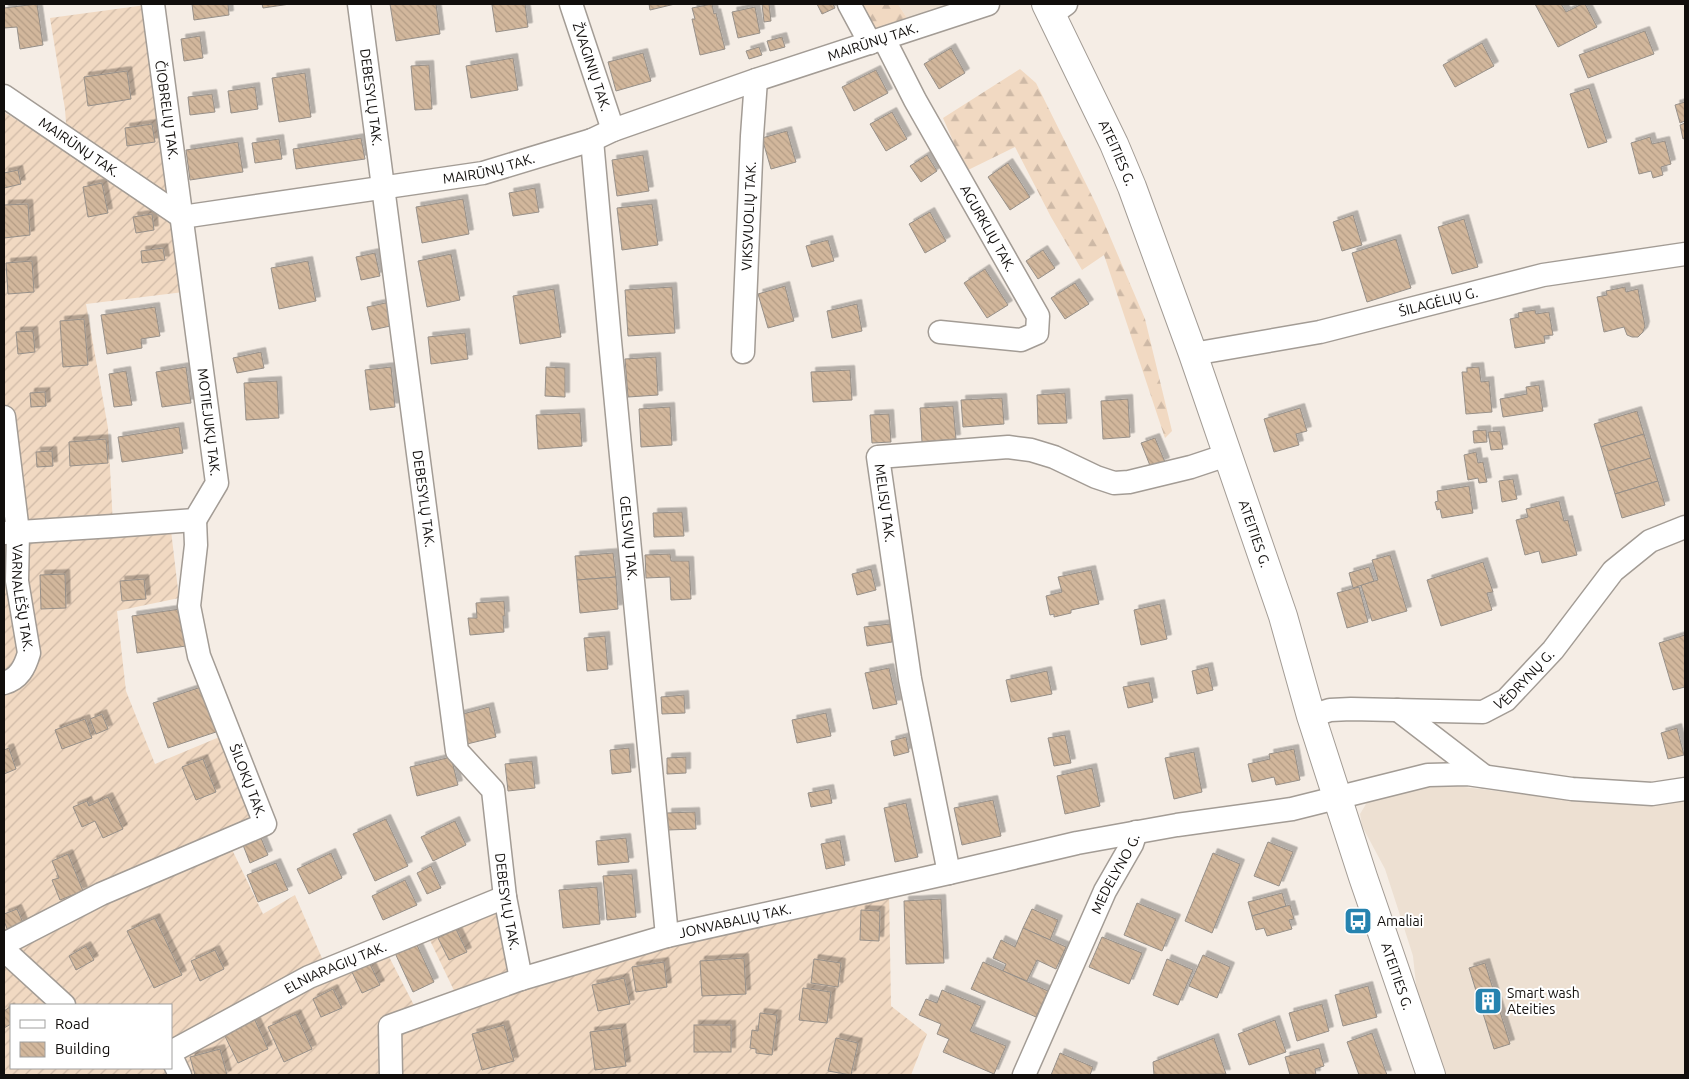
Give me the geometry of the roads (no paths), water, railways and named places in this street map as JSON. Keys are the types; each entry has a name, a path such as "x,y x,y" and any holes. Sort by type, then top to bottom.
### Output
{"street":[{"name":"ČIOBRELIŲ TAK.","path":"153,4 182,217"},
{"name":"DEBESYLŲ TAK.","path":"359,4 457,751 493,790 505,897 521,978"},
{"name":"ŽVAGINIŲ TAK.","path":"571,4 612,130"},
{"name":"AGURKLIŲ TAK.","path":"850,4 877,41 915,100 1038,316 1037,333 1022,340 940,332"},
{"name":"MAIRŪNŲ TAK.","path":"4,96 182,217 483,173 592,140 612,130 756,80 988,4"},
{"name":"ATEITIES G.","path":"1055,7 1129,179 1193,354 1283,616 1311,716 1337,797 1431,1075"},
{"name":"VIKSVUOLIŲ TAK.","path":"743,352 756,80"},
{"name":"GELSVIŲ TAK.","path":"592,140 667,936"},
{"name":"MOTIEJUKŲ TAK.","path":"182,217 217,483 195,520"},
{"name":"ŠILAGĖLIŲ G.","path":"1193,354 1320,332 1543,275 1685,254"},
{"name":"VARNALĖŠŲ TAK.","path":"4,417 11,532 28,653 25,664 19,674 10,681 4,682"},
{"name":"MELISŲ TAK.","path":"950,873 910,679 878,457 1008,447 1031,450 1054,457 1096,477 1114,482 1129,482 1191,467 1227,455"},
{"path":"11,532 195,520"},
{"name":"ŠILOKŲ TAK.","path":"4,944 101,894 265,824 199,656 189,606 196,545 195,520"},
{"name":"VĖDRYNŲ G.","path":"1311,716 1330,710 1351,708 1482,712 1506,700 1553,650 1613,571 1650,541 1685,527"},
{"path":"1398,710 1484,776"},
{"name":"MEDELYNO G.","path":"1024,1075 1105,892 1132,844 1136,832 1292,809 1428,775 1467,774 1572,788 1652,794 1685,788"},
{"name":"JONVABALIŲ TAK.","path":"391,1075 390,1026 521,978 667,936 1077,843 1136,832"},
{"name":"ELNIARAGIŲ TAK.","path":"172,1051 309,977 505,897"},
{"path":"4,950 63,1004"},
{"path":"172,1058 180,1075"}],"place":[{"name":"Amaliai","path":"1358,921"},
{"name":"Smart wash Ateities","path":"1488,1001"}]}
